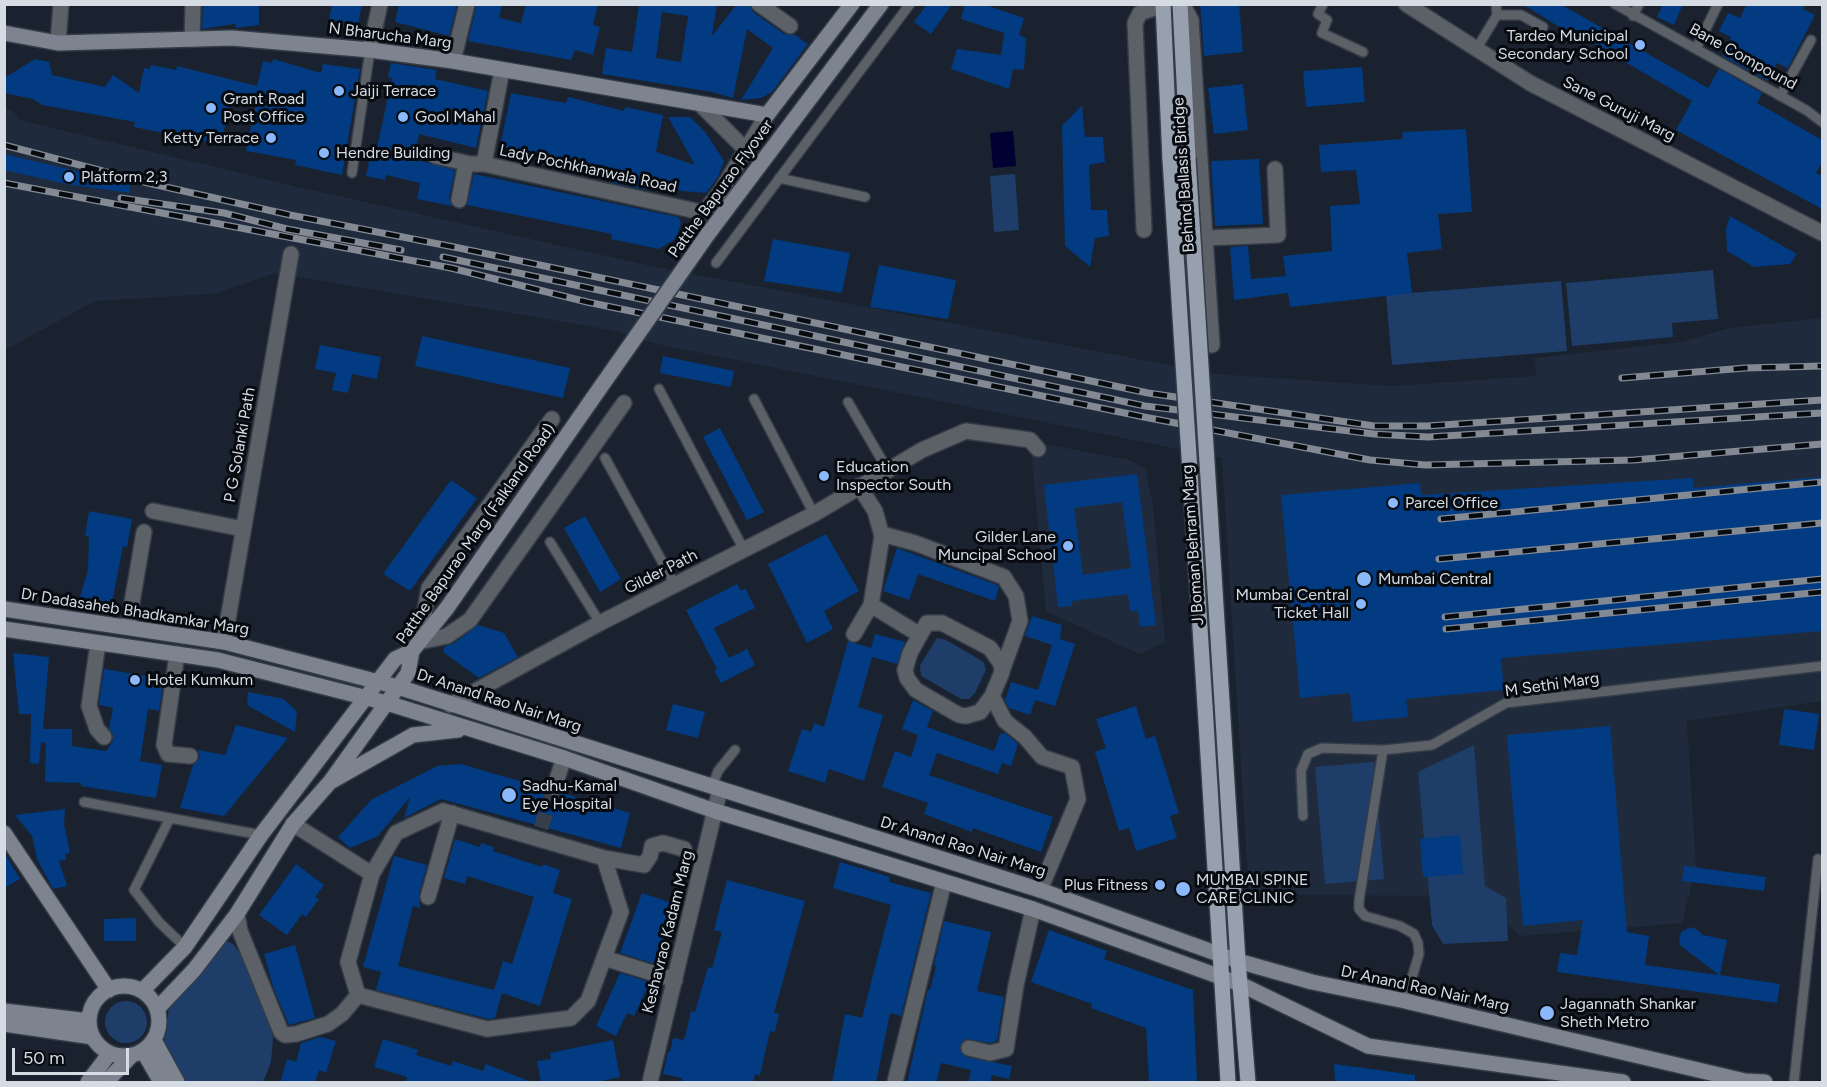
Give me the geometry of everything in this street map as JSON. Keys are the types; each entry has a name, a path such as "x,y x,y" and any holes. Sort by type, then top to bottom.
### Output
{"main road":[{"path":"767,115 852,4"},
{"name":"Patthe Bapurao Flyover","path":"594,398 708,234 881,4"},
{"name":"J Boman Behram Marg","path":"1181,4 1188,158 1238,961 1248,1083"},
{"name":"J Boman Behram Marg","path":"1163,5 1170,160 1205,706 1218,955 1228,1083"},
{"name":"N Bharucha Marg","path":"4,33 58,43 232,38 370,50 453,61 767,115"},
{"name":"Patthe Bapurao Marg (Falkland Road)","path":"157,1009 201,960 237,914 293,824 330,782 399,687 408,674 416,647 447,608 594,398"},
{"name":"Dr Dadasaheb Bhadkamkar Marg","path":"4,609 224,642 399,687"},
{"path":"4,628 218,660 387,703"},
{"path":"142,991 185,947 261,835 394,659 416,647"},
{"name":"Dr Anand Rao Nair Marg","path":"399,687 1040,890 1238,961 1312,982 1405,1001 1745,1081 1765,1083"},
{"name":"Dr Anand Rao Nair Marg","path":"387,703 564,758 715,811 1033,909 1240,984 1368,1046 1623,1083"},
{"path":"330,782 413,735 467,729"},
{"path":"4,833 109,990"},
{"path":"106,1083 143,1048 159,1021 157,1009 142,991 120,986 109,990 95,1002 89,1021 93,1037 110,1053"},
{"path":"4,1011 89,1021"},
{"path":"4,1024 93,1037"},
{"path":"88,1083 110,1053 143,1048"},
{"path":"143,1048 161,1083"},
{"path":"143,1048 177,1083"}],"street":[{"path":"58,43 62,4"},
{"path":"192,39 193,4"},
{"path":"370,50 380,4"},
{"path":"453,61 467,4"},
{"path":"759,4 790,26"},
{"name":"Behind Ballasis Bridge","path":"1181,4 1191,20 1212,345"},
{"name":"Sane Guruji Marg","path":"1406,4 1530,83 1822,233"},
{"path":"1144,230 1134,23 1140,13 1163,5"},
{"name":"Lady Pochkhanwala Road","path":"502,70 484,164 704,212 721,191 767,115"},
{"path":"700,105 745,149"},
{"path":"435,156 466,163 484,164"},
{"path":"459,200 466,163"},
{"path":"1206,238 1278,235 1275,169"},
{"name":"P G Solanki Path","path":"224,642 291,254"},
{"path":"416,647 447,636 470,620 624,403"},
{"path":"416,647 429,588 552,419"},
{"name":"Gilder Path","path":"450,705 600,623 814,514 887,469 966,431 1030,440 1038,449"},
{"path":"854,634 871,605 882,534 875,511 859,486"},
{"path":"153,511 243,529"},
{"path":"128,626 144,532"},
{"path":"882,534 915,543 1004,577 1016,596 1020,621 1002,672 992,696 980,712 966,716 959,715 916,690 907,678 906,670 910,653 927,623 950,625 990,648 1001,664 1002,672"},
{"path":"871,605 920,635"},
{"path":"99,643 89,706 97,729 104,737"},
{"path":"177,654 164,745 168,754 190,756"},
{"path":"992,696 1005,722 1025,737 1042,757 1072,767 1078,799 1040,890"},
{"path":"554,788 564,758"},
{"name":"Keshavrao Kadam Marg","path":"650,1083 715,811 716,788"},
{"path":"358,995 348,962 372,874 396,833 443,811 540,833 604,858 644,865 650,856 652,846 663,843 684,849"},
{"path":"428,897 452,813"},
{"path":"293,824 372,874"},
{"path":"358,995 487,1029 571,1018 588,1001 621,912 604,858"},
{"path":"895,1083 944,882"},
{"path":"969,1048 990,1053 1006,1048 1016,985 1033,909"},
{"path":"237,914 240,931 281,1032 285,1035 328,1024 342,1014 358,995"},
{"path":"185,947 201,960"},
{"path":"604,958 675,980"}],"lane":[{"path":"716,263 910,4"},
{"path":"1323,4 1318,14 1327,20 1322,33 1363,52"},
{"name":"Bane Compound","path":"1615,4 1806,110 1822,122"},
{"path":"1633,16 1639,4"},
{"path":"1696,49 1718,4"},
{"path":"1477,48 1496,10 1521,15 1543,27"},
{"path":"1780,96 1811,40"},
{"path":"352,173 370,50"},
{"path":"778,178 865,197"},
{"path":"659,389 744,550"},
{"path":"754,399 814,514"},
{"path":"848,402 887,469"},
{"path":"604,458 675,585"},
{"path":"550,542 600,623"},
{"name":"M Sethi Marg","path":"1303,816 1300,771 1308,754 1322,748 1383,750 1432,745 1506,703 1822,666"},
{"path":"716,788 718,771 735,750"},
{"path":"1383,750 1359,909 1365,916 1400,926 1414,934 1419,954 1405,1001"},
{"path":"84,802 169,820 261,835"},
{"path":"169,820 134,890 159,922 185,947"},
{"path":"1794,1083 1818,859"}],"shaded area":[{"path":"5,109 13,111 20,120 294,186 651,266 1216,374 1391,386 1536,376 1535,358 1681,342 1729,328 1822,318 1822,701 1687,721 1696,867 1682,923 1519,936 1481,896 1249,895 1222,458 657,344 611,330 275,273 213,294 95,301 5,350"},
{"path":"1013,131 1016,166 993,168 990,133"},
{"path":"1015,174 1019,230 994,232 990,176"},
{"path":"1713,270 1718,319 1672,323 1673,337 1572,346 1566,283"},
{"path":"1561,281 1567,351 1392,365 1386,295"},
{"path":"1030,441 1129,460 1145,468 1153,505 1165,642 1139,654 1046,611"},
{"path":"937,638 946,640 984,662 986,670 975,693 969,699 961,699 921,676 920,665"},
{"path":"1474,745 1485,886 1506,898 1508,941 1443,944 1432,925 1418,772"},
{"path":"1374,762 1384,879 1325,884 1315,767"},
{"path":"217,936 233,944 250,967 263,1000 273,1038 271,1062 263,1082 183,1082 162,1048 167,1031 170,987"},
{"path":"126,1001 141,1007 147,1022 141,1037 126,1043 111,1037 105,1022 111,1007"}],"building":[{"path":"203,4 259,4 259,25 236,28 235,24 202,29"},
{"path":"332,4 362,4 357,31 328,25"},
{"path":"399,4 457,4 449,36 395,22"},
{"path":"477,4 502,4 499,18 521,23 526,4 598,4 593,25 600,27 593,55 575,50 571,60 468,41"},
{"path":"639,4 717,4 712,36 737,4 749,4 753,12 784,34 795,35 808,44 772,92 761,98 741,100 773,48 747,29 733,98 712,92 602,74 606,48 632,52","holes":["662,12 688,16 681,62 656,58"]},
{"path":"927,4 952,4 931,34 914,22"},
{"path":"965,4 982,4 1024,18 1019,35 1026,38 1024,70 1013,69 1009,89 951,69 957,49 1001,55 1004,33 961,19"},
{"path":"1200,4 1239,4 1243,52 1204,56"},
{"path":"1522,4 1560,4 1708,88 1719,69 1762,93 1757,103 1822,140 1822,162 1816,173 1822,176 1822,209 1676,130 1692,101 1589,41 1587,44"},
{"path":"1663,4 1683,4 1674,25 1657,17"},
{"path":"1747,4 1805,4 1803,9 1815,15 1788,68 1777,63 1768,81 1722,56 1731,37 1719,31 1728,13 1740,18"},
{"path":"35,59 49,62 52,75 105,87 113,75 139,93 144,68 150,69 151,65 176,70 177,66 257,86 263,61 272,63 273,59 321,73 323,64 360,69 342,175 295,165 296,160 246,151 257,98 234,93 220,145 174,132 174,135 134,127 135,122 42,105 33,99 4,93 4,78"},
{"path":"391,63 437,70 435,79 488,91 476,148 419,134 414,159 455,170 449,198 452,206 417,199 420,183 386,175 385,180 366,176 372,147 377,148 392,78 388,77"},
{"path":"1362,67 1365,102 1306,107 1303,71"},
{"path":"1243,84 1248,130 1214,134 1208,88"},
{"path":"511,93 566,103 568,97 624,111 625,107 663,115 656,152 695,165 668,117 690,117 706,133 724,161 718,177 706,193 683,191 649,182 648,190 609,182 610,176 551,161 552,158 500,147"},
{"path":"1082,105 1085,137 1103,137 1105,162 1089,165 1091,210 1107,210 1109,236 1095,238 1090,267 1065,246 1062,126"},
{"path":"1466,129 1472,212 1438,214 1442,249 1407,253 1412,293 1290,307 1288,293 1234,300 1230,247 1248,246 1251,279 1286,276 1283,256 1332,251 1330,206 1360,204 1356,170 1321,172 1319,145 1403,139 1402,132"},
{"name":"Platform 2,3","path":"4,154 131,184 129,193 66,184 4,170"},
{"path":"1259,159 1263,224 1215,226 1211,161"},
{"path":"474,174 678,217 681,222 677,238 659,249 611,239 612,234 467,205"},
{"path":"1730,216 1797,254 1790,264 1754,267 1727,251 1726,229"},
{"path":"773,239 850,253 842,293 764,281"},
{"path":"879,265 956,280 948,319 870,307"},
{"path":"422,336 570,368 563,398 415,366"},
{"path":"320,345 381,357 377,379 352,374 348,393 332,390 336,373 315,369"},
{"path":"663,356 734,371 731,387 660,373"},
{"path":"720,428 764,512 747,520 703,437"},
{"path":"1137,474 1156,625 1140,627 1138,610 1130,612 1128,594 1072,601 1072,606 1058,607 1044,485","holes":["1122,502 1131,568 1083,575 1074,508"]},
{"path":"1822,477 1822,631 1501,658 1504,690 1406,699 1408,717 1353,722 1350,693 1300,698 1281,495 1420,483 1421,495 1693,478 1694,488"},
{"path":"451,480 477,498 410,591 383,574"},
{"path":"89,511 132,519 127,547 123,546 111,608 78,603 88,570 89,537 85,536"},
{"path":"585,516 621,579 600,592 564,528"},
{"path":"826,534 859,591 824,611 833,629 807,643 768,564"},
{"path":"897,548 997,585 999,588 995,601 918,574 909,600 883,591"},
{"path":"737,584 741,591 745,588 755,608 714,628 729,658 747,649 755,665 721,683 714,671 717,669 686,610"},
{"path":"1032,616 1062,625 1060,639 1075,644 1055,706 1035,700 1030,715 1009,708 1005,700 1011,682 1038,690 1052,645 1025,636"},
{"path":"478,625 504,633 518,657 479,678 443,652 445,646 453,644"},
{"path":"875,634 905,642 897,664 872,657 858,707 883,715 864,781 829,769 825,783 788,771 802,729 811,732 814,723 824,727 848,641 871,648"},
{"path":"13,653 49,657 43,729 72,729 72,746 106,751 113,741 109,728 113,708 99,705 104,669 164,679 159,711 148,709 140,761 162,765 156,798 81,786 81,783 45,782 46,743 41,742 39,764 30,763 31,714 19,714"},
{"path":"248,692 284,699 297,712 295,732 247,705"},
{"path":"913,700 933,711 927,727 994,751 1000,734 1005,733 1018,744 1011,766 1002,763 998,774 937,753 929,775 1053,817 1041,852 973,828 972,832 924,814 928,803 882,787 895,751 911,757 918,735 902,729"},
{"path":"673,704 705,712 698,738 666,730"},
{"path":"1136,706 1146,739 1155,736 1179,813 1170,816 1177,838 1136,851 1129,828 1119,831 1095,752 1106,748 1096,719"},
{"path":"1784,709 1819,714 1814,750 1779,745"},
{"path":"236,725 288,738 224,816 180,808 193,765 200,757 198,750 225,755"},
{"path":"1610,726 1627,932 1649,936 1645,965 1719,975 1681,946 1679,942 1681,932 1691,927 1703,935 1727,940 1720,975 1780,984 1777,1003 1557,972 1560,953 1577,955 1583,920 1523,926 1507,735"},
{"path":"461,764 544,788 551,797 562,793 630,813 621,848 441,799 404,818 410,797 378,836 350,848 338,837 371,800 437,766"},
{"path":"65,809 64,824 70,853 65,854 66,860 59,861 67,886 53,889 37,859 32,836 15,815"},
{"path":"1460,835 1463,874 1423,877 1420,839"},
{"path":"455,839 480,847 481,843 494,847 493,851 542,867 543,864 560,870 553,893 572,899 540,1006 502,993 495,1018 488,1019 376,990 381,972 363,967 394,856 427,865 419,894 420,908 413,906 398,966 494,990 503,961 512,964 534,897 467,876 465,884 444,878"},
{"path":"4,852 20,879 4,888"},
{"path":"840,862 890,877 889,882 931,893 901,1016 890,1013 876,1083 832,1083 845,1014 862,1018 891,905 833,888"},
{"path":"296,864 324,885 315,897 319,899 306,917 302,914 287,935 259,915"},
{"path":"1684,866 1766,877 1764,891 1682,881"},
{"path":"727,880 805,901 774,1013 779,1014 775,1032 770,1031 760,1075 755,1074 753,1083 682,1083 682,1078 663,1074 673,1038 683,1040 685,1037 691,1011 695,1012 708,967 712,968 722,932 714,930"},
{"path":"642,893 675,904 655,964 620,953"},
{"path":"136,918 136,941 104,941 104,919"},
{"path":"944,921 991,932 977,991 1004,997 997,1041 990,1043 967,1039 962,1042 960,1050 967,1057 1012,1066 1009,1079 992,1075 990,1083 968,1083 971,1070 941,1063 936,1083 907,1083 928,989 930,990 936,966 934,965"},
{"path":"1049,930 1107,951 1104,959 1193,990 1197,1083 1149,1083 1146,1028 1091,1008 1092,1004 1031,982"},
{"path":"295,945 315,1018 289,1025 273,987 264,954"},
{"path":"620,973 650,982 634,1016 627,1013 616,1036 596,1026"},
{"path":"320,1037 336,1041 326,1073 319,1070 315,1083 280,1083 287,1059 296,1062 301,1043"},
{"path":"383,1039 418,1050 416,1055 451,1066 453,1061 483,1071 486,1064 534,1083 405,1083 407,1077 374,1067"},
{"path":"613,1040 620,1077 593,1083 541,1083 537,1061 551,1059 550,1053"},
{"path":"1334,1064 1415,1075 1415,1083 1335,1083"}],"tunnel":[{"path":"541,828 554,788"}],"railway":[{"path":"4,145 148,183 290,215 459,248 1148,393 1374,426 1427,426 1822,400"},
{"path":"4,183 451,268 587,302 1144,417 1370,460 1425,465 1634,460 1822,444"},
{"path":"121,198 224,213 287,229 401,250"},
{"path":"443,257 1145,406 1374,434 1428,437 1822,413"},
{"path":"1622,378 1745,368 1822,366"},
{"path":"1441,519 1822,482"},
{"path":"1439,559 1822,523"},
{"path":"1445,617 1822,579"},
{"path":"1446,629 1822,592"}],"place":[{"name":"Tardeo Municipal Secondary School","path":"1640,45"},
{"name":"Jaiji Terrace","path":"339,91"},
{"name":"Grant Road Post Office","path":"211,108"},
{"name":"Gool Mahal","path":"403,117"},
{"name":"Ketty Terrace","path":"271,138"},
{"name":"Hendre Building","path":"324,153"},
{"name":"Platform 2,3","path":"69,177"},
{"name":"Education Inspector South","path":"824,476"},
{"name":"Parcel Office","path":"1393,503"},
{"name":"Gilder Lane Muncipal School","path":"1068,546"},
{"name":"Mumbai Central","path":"1364,579"},
{"name":"Mumbai Central Ticket Hall","path":"1361,604"},
{"name":"Hotel Kumkum","path":"135,680"},
{"name":"Sadhu-Kamal Eye Hospital","path":"509,795"},
{"name":"Plus Fitness","path":"1160,885"},
{"name":"MUMBAI SPINE CARE CLINIC","path":"1183,889"},
{"name":"Jagannath Shankar Sheth Metro","path":"1547,1013"}]}
